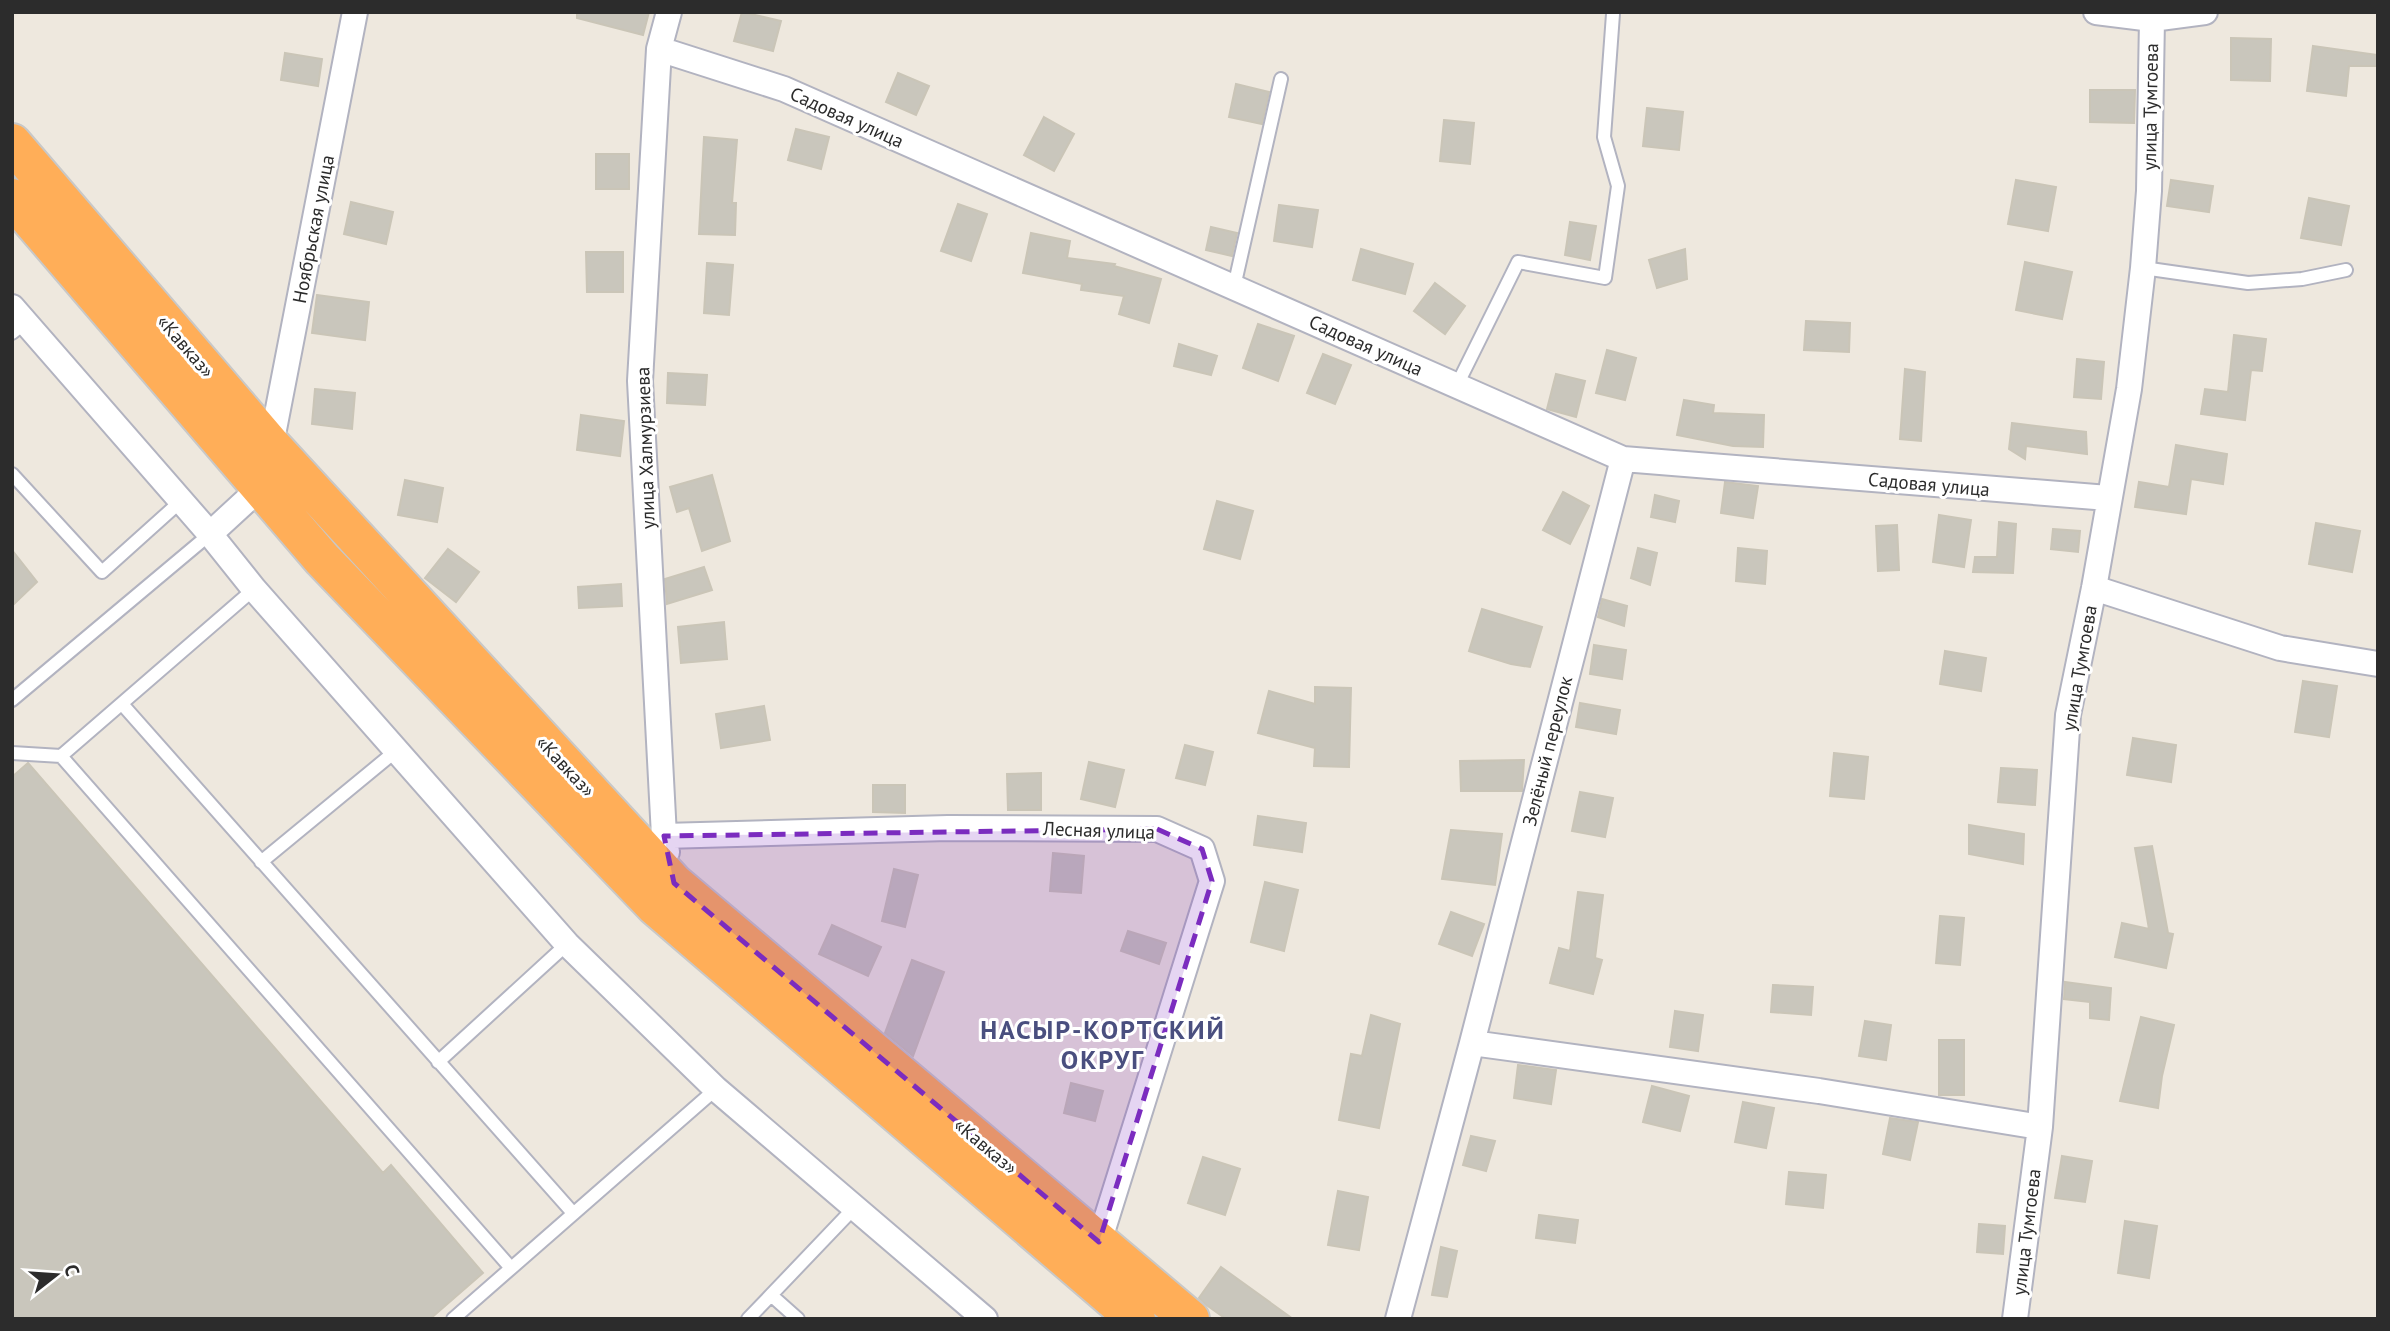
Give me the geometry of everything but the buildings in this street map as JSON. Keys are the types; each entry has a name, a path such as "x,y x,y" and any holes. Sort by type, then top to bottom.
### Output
{"highway":[{"name":"«Кавказ»","path":"12,143 271,445 674,883 1190,1319"},
{"name":"«Кавказ»","path":"12,198 322,559 655,906 1136,1319"}],"street":[{"name":"Ноябрьская улица","path":"271,445 355,12"},
{"name":"улица Халмурзиева","path":"669,12 659,49 640,382 664,836 674,883"},
{"path":"2096,12 2152,19 2205,12"},
{"name":"улица Тумгоева","path":"2015,1319 2040,1127 2068,715 2094,588 2129,389 2143,268 2149,191 2152,19"},
{"name":"Садовая улица","path":"659,49 784,89 1623,459 2108,498"},
{"path":"17,321 181,500 254,589 567,944 716,1088 985,1319"},
{"name":"Зелёный переулок","path":"1398,1319 1623,459"},
{"path":"210,534 261,487"},
{"path":"2094,588 2280,648 2378,664"},
{"name":"Лесная улица","path":"664,836 948,828 1157,829 1202,849 1212,881 1099,1242"},
{"path":"1472,1043 1819,1091 2040,1127"}],"lane":[{"path":"1457,385 1518,262 1605,278 1618,186 1604,136 1613,14"},
{"path":"1234,287 1281,79"},
{"path":"2143,268 2248,282 2302,279 2346,270"},
{"path":"12,474 102,572 181,500"},
{"path":"12,700 210,534"},
{"path":"61,757 254,589"},
{"path":"122,704 573,1213"},
{"path":"261,862 397,750"},
{"path":"12,753 61,757 511,1268"},
{"path":"439,1062 567,944"},
{"path":"453,1319 716,1088"},
{"path":"748,1319 855,1207"},
{"path":"771,1295 798,1319"}],"highlighted area":[{"path":"1157,829 1202,849 1212,881 1099,1242 674,883 664,836"}],"district":[{"name":"НАСЫР-КОРТСКИЙ ОКРУГ","path":"1103,1045"}]}
